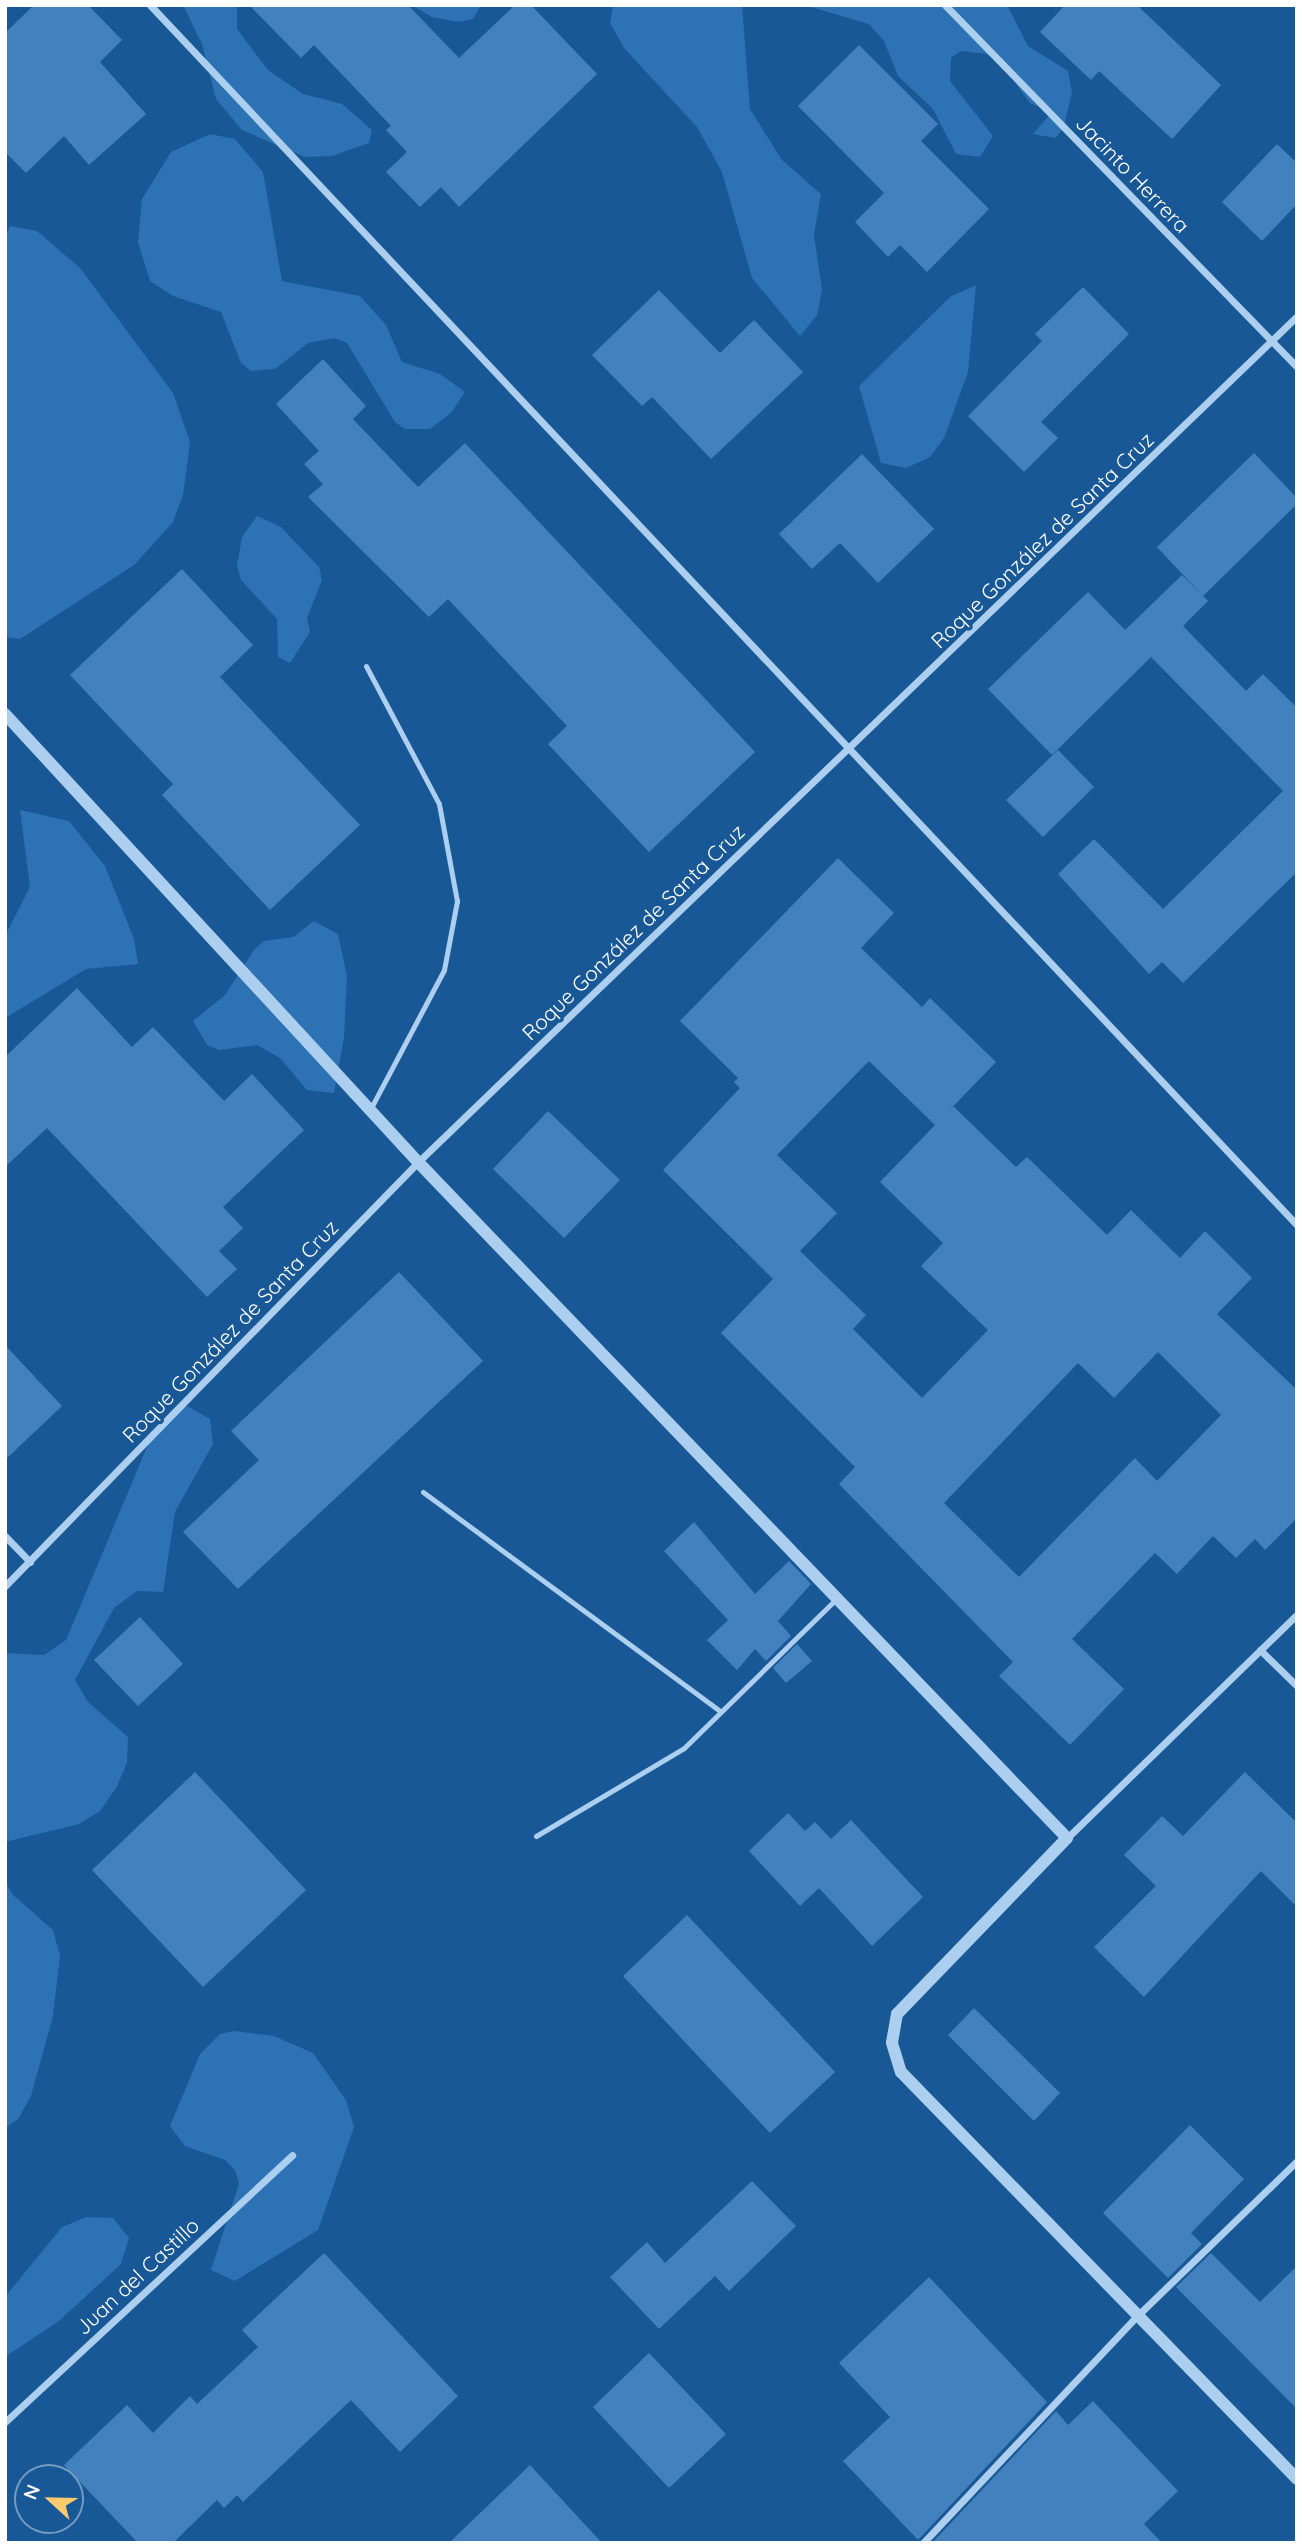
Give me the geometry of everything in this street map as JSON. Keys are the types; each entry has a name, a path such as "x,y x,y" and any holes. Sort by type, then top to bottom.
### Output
{"street":[{"path":"150,5 846,750 1297,1225"},
{"name":"Jacinto Herrera","path":"945,5 1297,366"},
{"name":"Roque González de Santa Cruz","path":"5,1586 418,1162 1274,343 1297,316"},
{"path":"5,715 418,1162 1067,1838"},
{"path":"5,1536 30,1562"},
{"path":"1297,1614 1067,1838 897,2014 892,2043 901,2072 1297,2479"},
{"path":"1260,1650 1297,1686"},
{"name":"Juan del Castillo","path":"5,2422 292,2155"},
{"path":"923,2543 1137,2316 1297,2161"}],"lane":[{"path":"366,666 439,804 457,901 444,970 370,1110"},
{"path":"423,1492 720,1711"},
{"path":"536,1836 684,1748 837,1598"}],"shaded area":[{"path":"183,5 237,5 237,29 268,70 303,94 342,104 372,130 369,143 332,156 305,157 242,130 216,99 202,44"},
{"path":"411,5 481,5 473,19 459,22 432,17"},
{"path":"613,5 742,5 750,109 782,160 821,194 814,235 822,290 817,315 800,336 752,278 722,172 697,127 624,48 610,23"},
{"path":"804,5 1007,5 1028,46 1068,71 1072,93 1063,129 1055,138 1033,134 1052,112 1030,103 995,55 961,51 951,58 950,81 993,136 980,157 956,154 933,109 898,76 884,41 869,24"},
{"path":"210,134 235,139 263,172 282,281 360,296 386,325 402,362 440,374 465,392 451,413 430,429 405,429 395,422 347,343 334,338 308,343 275,369 251,371 241,363 221,312 173,296 150,281 138,242 142,199 171,152"},
{"path":"10,226 37,231 80,268 173,393 190,442 183,495 173,522 134,565 20,639 5,637 5,236"},
{"path":"976,285 968,372 944,438 930,457 906,468 881,463 859,386 950,297"},
{"path":"257,516 281,527 319,567 322,580 307,618 310,632 290,663 278,657 277,619 241,580 237,565 242,537"},
{"path":"20,810 69,821 105,866 134,939 138,964 86,969 5,1018 5,936 30,887"},
{"path":"314,921 338,934 347,976 344,1038 334,1093 307,1090 280,1058 257,1045 219,1050 207,1045 193,1021 225,995 254,950 264,941 293,937"},
{"path":"187,1406 210,1419 213,1444 175,1512 163,1592 137,1591 114,1608 75,1680 88,1702 128,1737 127,1763 116,1788 100,1811 79,1824 5,1842 5,1653 44,1655 66,1640 150,1440 164,1419"},
{"path":"5,1881 13,1895 53,1930 60,1956 53,2016 31,2096 18,2119 5,2128"},
{"path":"234,2031 274,2036 313,2053 346,2100 354,2127 318,2230 235,2281 211,2270 239,2184 235,2170 225,2160 185,2146 170,2126 200,2054 220,2034"},
{"path":"87,2217 113,2218 129,2238 121,2264 59,2321 5,2357 5,2297 62,2227"}],"building":[{"path":"34,5 88,5 122,40 100,62 146,114 89,165 64,136 26,173 5,152 5,33"},
{"path":"249,5 408,5 459,58 515,5 531,5 597,74 459,207 441,187 420,207 386,172 407,152 386,130 391,126 314,45 301,58"},
{"path":"1065,5 1137,5 1221,85 1172,139 1099,71 1091,80 1040,32"},
{"path":"859,45 938,124 921,141 989,209 927,272 900,245 888,257 855,222 884,193 798,106"},
{"path":"1277,144 1297,163 1297,204 1262,241 1222,202"},
{"path":"1083,287 1129,334 1041,422 1058,438 1024,472 968,416 1042,341 1035,334"},
{"path":"659,290 720,353 754,320 803,372 711,459 652,397 642,406 592,355"},
{"path":"323,359 366,406 353,419 418,487 465,443 755,752 649,852 548,744 567,726 448,599 429,617 308,497 323,484 304,464 319,451 276,404"},
{"path":"1254,453 1297,498 1297,504 1203,596 1157,547"},
{"path":"862,454 934,529 878,583 840,543 812,569 779,534"},
{"path":"182,569 253,645 220,677 360,825 270,910 162,795 173,784 70,675"},
{"path":"1182,575 1208,601 1183,626 1246,691 1263,674 1297,708 1297,872 1183,983 1162,962 1149,974 1058,874 1094,839 1163,909 1283,791 1151,657 1052,755 988,689 1088,592 1125,630"},
{"path":"1058,750 1094,787 1043,837 1006,800"},
{"path":"838,858 894,913 861,948 922,1007 930,998 996,1062 953,1106 1016,1167 1027,1157 1107,1235 1131,1210 1180,1258 1205,1231 1252,1278 1217,1314 1297,1390 1297,1518 1265,1550 1255,1539 1236,1558 1213,1536 1177,1574 1155,1553 1072,1639 1124,1689 1070,1745 999,1676 1013,1662 839,1484 855,1467 721,1333 773,1279 663,1170 740,1088 734,1082 738,1078 680,1021","holes":["869,1061 935,1125 880,1182 943,1243 921,1266 988,1330 922,1398 853,1329 866,1315 800,1251 837,1213 777,1155","1158,1352 1221,1415 1157,1481 1135,1458 1019,1577 944,1503 1078,1363 1114,1398"]},
{"path":"77,988 132,1047 153,1027 224,1101 252,1074 304,1130 223,1207 243,1228 219,1251 237,1269 207,1297 47,1128 5,1167 5,1057"},
{"path":"548,1111 620,1180 564,1238 493,1169"},
{"path":"399,1272 483,1361 238,1589 183,1532 259,1460 231,1431"},
{"path":"5,1345 62,1406 5,1460"},
{"path":"694,1522 755,1594 789,1561 811,1584 778,1621 791,1636 766,1661 755,1649 737,1670 707,1640 728,1620 664,1551"},
{"path":"140,1617 183,1664 138,1706 94,1660"},
{"path":"797,1644 812,1661 786,1683 773,1668"},
{"path":"195,1772 306,1890 203,1987 92,1870"},
{"path":"1245,1772 1297,1823 1297,1907 1261,1871 1144,1997 1094,1947 1156,1886 1124,1855 1162,1816 1183,1836"},
{"path":"788,1813 805,1831 815,1822 831,1839 851,1820 923,1897 872,1946 819,1888 800,1906 749,1851"},
{"path":"687,1915 835,2072 770,2133 623,1976"},
{"path":"974,2008 1060,2093 1034,2121 948,2035"},
{"path":"1190,2125 1244,2179 1191,2233 1202,2244 1168,2278 1103,2213"},
{"path":"752,2181 796,2226 729,2291 715,2276 659,2329 610,2277 647,2242 665,2263"},
{"path":"324,2253 458,2396 400,2452 351,2400 243,2502 237,2495 224,2508 217,2500 173,2543 138,2543 84,2486 84,2464 65,2464 127,2405 153,2433 190,2396 197,2404 258,2347 242,2330"},
{"path":"1211,2253 1260,2302 1297,2266 1297,2409 1176,2287"},
{"path":"929,2277 1047,2402 918,2540 843,2461 890,2417 839,2363"},
{"path":"649,2353 726,2434 669,2488 593,2407"},
{"path":"1093,2401 1178,2491 1144,2524 1162,2543 932,2543 1056,2411 1068,2425"},
{"path":"530,2465 602,2543 449,2543"}]}
